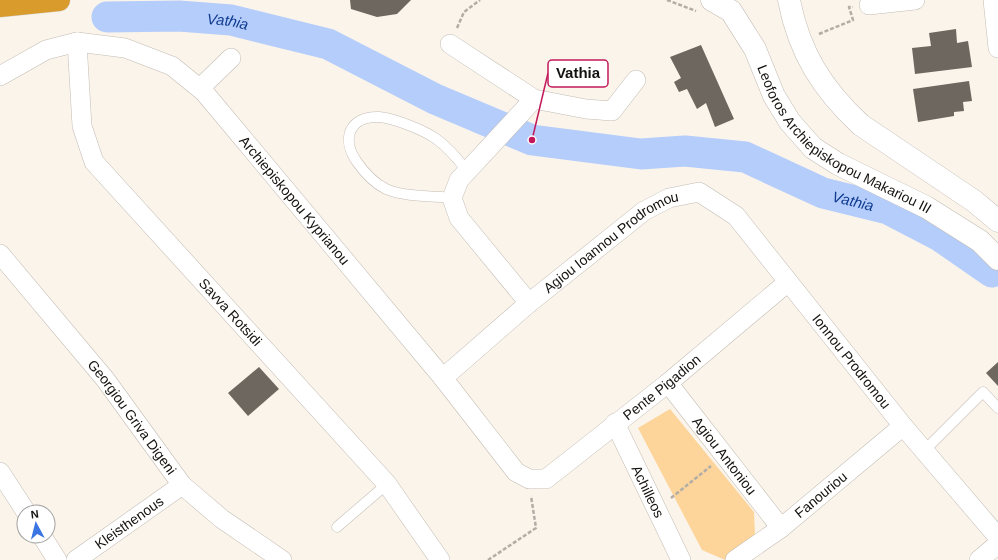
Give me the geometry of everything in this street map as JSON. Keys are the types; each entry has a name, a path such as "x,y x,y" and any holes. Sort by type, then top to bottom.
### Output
{"highway":[{"path":"0,6 59,0"}],"main road":[{"name":"Leoforos Archiepiskopou Makariou III","path":"789,0 793,23 804,53 820,79 844,110 861,125 974,201 998,221"},
{"name":"Leoforos Archiepiskopou Makariou III","path":"707,7 731,11 755,49 774,96 790,122 814,148 838,164 926,206 980,241 998,259"}],"street":[{"path":"869,5 915,0"},
{"path":"993,0 998,48"},
{"name":"Archiepiskopou Kyprianou","path":"0,76 46,50 77,42 125,48 172,66 200,88 443,378 516,472 529,479"},
{"name":"Savva Rotsidi","path":"77,42 82,126 94,162 387,484 440,560"},
{"path":"450,44 534,99 586,109 612,111 636,80"},
{"path":"200,88 231,58"},
{"path":"452,198 458,180 534,99"},
{"name":"Agiou Ioannou Prodromou","path":"443,378 530,303 644,211 669,198 699,192"},
{"name":"Ionnou Prodromou","path":"699,192 736,216 903,426 998,537"},
{"name":"Agiou Ioannou Prodromou","path":"452,198 459,218 530,303"},
{"name":"Georgiou Griva Digeni","path":"0,254 105,379 182,485 222,520 282,560"},
{"name":"Pente Pigadion","path":"529,479 546,479 615,423 668,383 788,282"},
{"name":"Agiou Antoniou","path":"668,383 782,528"},
{"name":"Achilleos","path":"615,423 681,560"},
{"name":"Fanouriou","path":"735,560 782,528 903,426"},
{"path":"0,472 21,504"},
{"name":"Kleisthenous","path":"76,560 182,485"},
{"path":"47,544 57,560"},
{"path":"978,560 998,544"}],"lane":[{"path":"452,198 403,193 386,189 374,181 354,158 349,146 348,136 351,128 357,122 368,118 380,117 412,127 435,138 458,158 467,171"},
{"path":"924,450 983,392 998,408"},
{"path":"337,527 387,484"}],"path":[{"path":"450,44 464,12 480,0"},
{"path":"667,0 707,7"},
{"path":"819,34 853,20"},
{"path":"656,509 725,455"},
{"path":"488,560 536,528 529,479"}],"shaded area":[{"path":"670,409 754,512 755,536 725,560 702,550 638,428"}],"building":[{"path":"350,0 411,0 397,14 377,17 351,9"},
{"path":"956,29 957,43 968,41 972,67 915,74 912,48 931,46 929,33"},
{"path":"701,45 734,119 715,127 706,103 697,109 687,89 679,92 674,82 681,78 670,57"},
{"path":"969,81 972,101 963,102 964,111 954,112 954,116 918,122 913,89"},
{"path":"998,362 998,386 986,373"},
{"path":"259,367 279,389 248,416 228,393"}],"waterway":[{"name":"Vathia","path":"107,17 179,16 231,20 328,44 435,99 532,140 641,154 685,151 745,157 823,193 888,209 940,236 992,272"}],"place":[{"name":"Vathia","path":"532,140"}]}
